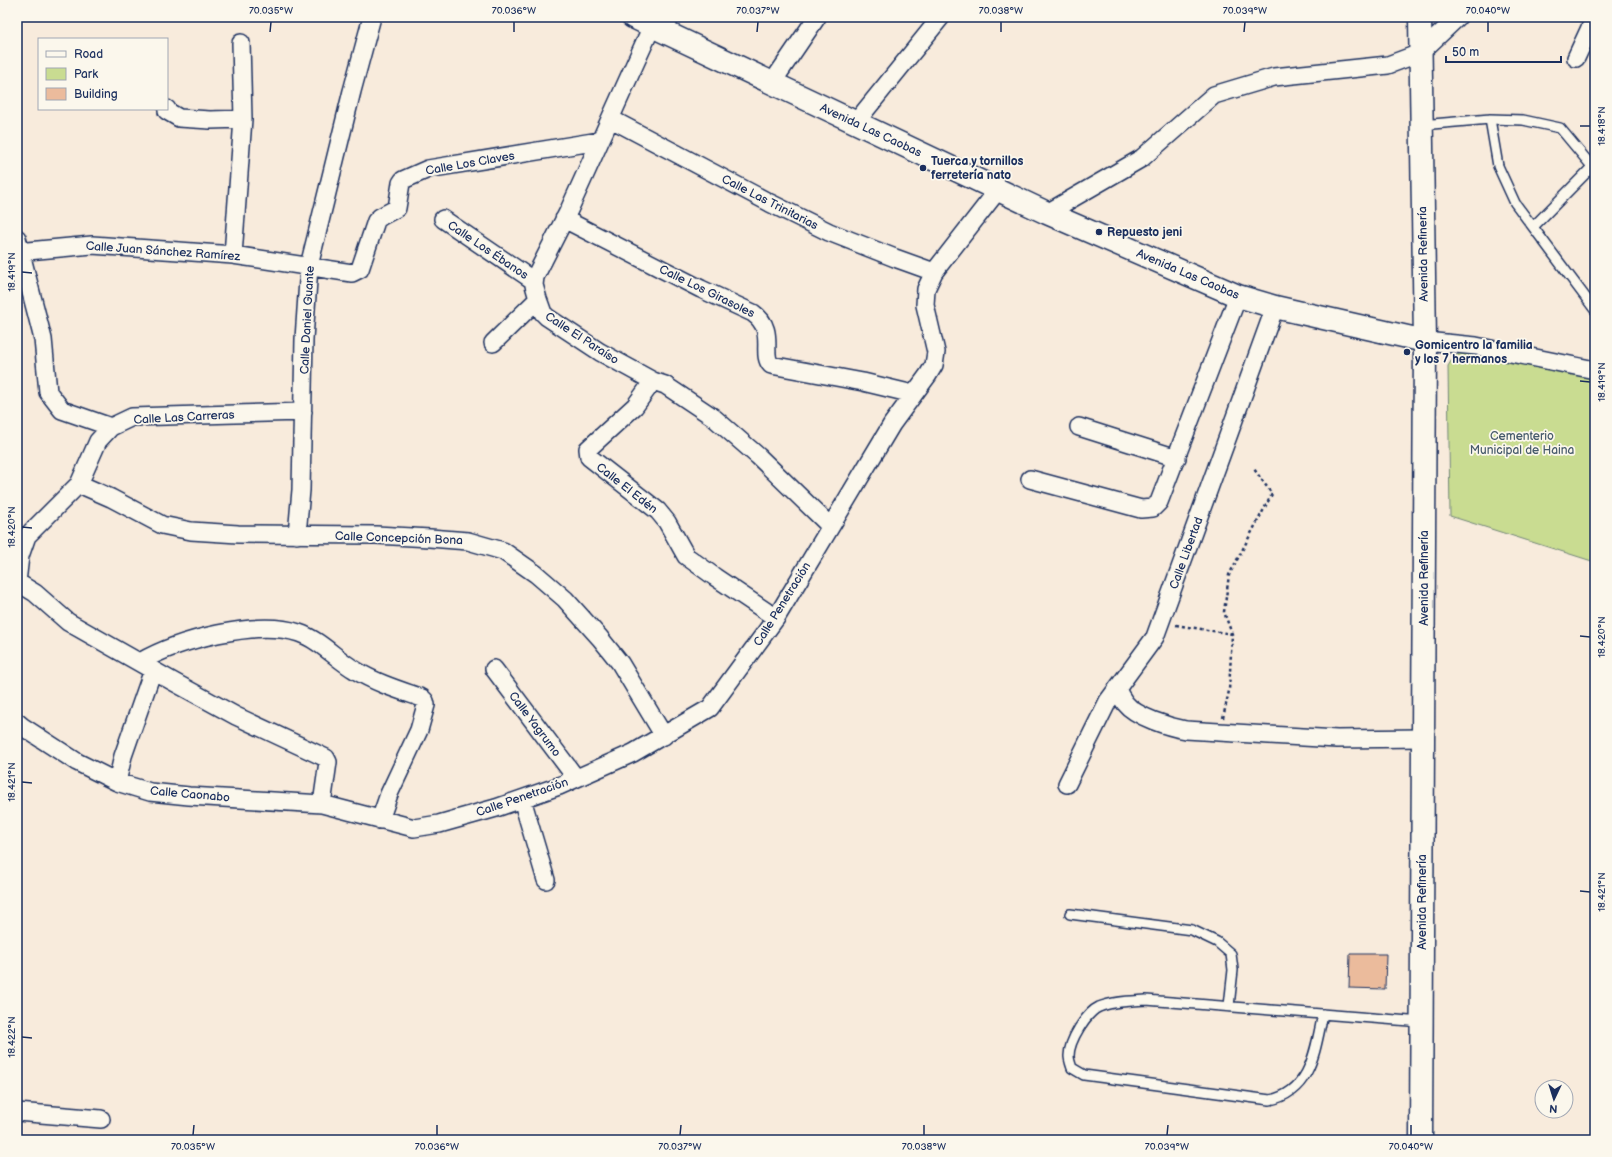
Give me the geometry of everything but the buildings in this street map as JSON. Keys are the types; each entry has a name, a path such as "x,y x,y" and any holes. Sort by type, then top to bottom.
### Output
{"main road":[{"name":"Avenida Refinería","path":"1420,17 1425,341 1421,1140"},
{"name":"Avenida Las Caobas","path":"654,23 772,83 1047,213 1238,296 1275,307 1425,341"}],"street":[{"name":"Calle Daniel Guante","path":"297,535 301,490 304,339 309,266 352,91 372,17"},
{"path":"772,83 816,17"},
{"path":"856,122 941,17"},
{"path":"1047,213 1142,158 1214,95 1274,77 1388,65 1420,53 1458,17"},
{"path":"1576,58 1595,17"},
{"path":"534,281 611,119 654,23"},
{"path":"233,255 243,118 241,43"},
{"path":"168,110 179,118 210,120 243,118"},
{"name":"Calle Las Trinitarias","path":"611,119 743,189 829,232 934,272"},
{"name":"Calle Los Claves","path":"309,266 352,272 356,272 360,269 376,221 380,217 397,208 401,183 407,177 428,169 600,141"},
{"name":"Calle Penetración","path":"380,820 414,828 422,828 489,810 576,778 633,753 710,708 776,618 892,424 928,375 935,359 936,352 927,319 924,296 934,272 998,190"},
{"name":"Calle Los Ébanos","path":"443,219 534,281"},
{"name":"Calle Los Girasoles","path":"564,219 759,317 766,329 768,360 771,365 863,382 914,394"},
{"name":"Calle Juan Sánchez Ramírez","path":"18,247 92,245 233,255 309,266"},
{"path":"18,247 43,340 48,392 62,410 111,427"},
{"name":"Calle El Paraíso","path":"534,281 540,308 546,317 600,352 653,381 665,385 713,417 758,456 830,526"},
{"path":"1030,479 1141,509 1153,508 1159,502 1177,458 1238,296"},
{"path":"493,343 538,299"},
{"name":"Calle Libertad","path":"1067,784 1108,702 1155,637 1275,307"},
{"name":"Avenida Las Caobas","path":"1425,341 1476,346 1595,370"},
{"name":"Calle El Edén","path":"653,381 634,406 588,449 589,457 658,511 667,522 686,556 776,618"},
{"name":"Calle Las Carreras","path":"17,582 22,532 80,484 98,441 111,427 132,417 303,412"},
{"path":"1079,427 1177,458"},
{"name":"Calle Concepción Bona","path":"80,484 111,498 162,525 191,531 238,534 376,535 430,538 468,541 503,551 536,574 565,599 600,638 620,663 664,736"},
{"path":"17,582 35,593 68,622 236,716 326,758 328,762 322,804"},
{"path":"117,782 147,666 163,650 182,643 227,633 259,628 286,630 300,634 312,640 354,670 426,701 419,730 389,794 380,820"},
{"name":"Calle Yagrumo","path":"494,669 576,778"},
{"path":"1117,689 1125,703 1134,711 1169,727 1186,730 1337,739 1423,738"},
{"name":"Calle Caonabo","path":"17,722 77,762 117,782 150,792 189,796 322,804 380,820"},
{"path":"522,798 546,880"},
{"path":"17,1112 101,1119"}],"lane":[{"path":"1421,125 1490,119 1523,120 1560,128 1594,169 1533,227"},
{"path":"1490,119 1498,166 1515,203 1595,310"},
{"path":"1070,914 1192,930 1217,942 1231,954 1233,970 1229,1006"},
{"path":"1323,1014 1311,1064 1296,1087 1282,1098 1270,1100 1084,1075 1072,1068 1069,1056 1075,1035 1088,1016 1099,1008 1120,1003 1146,1000 1229,1006 1422,1022"}],"path":[{"path":"1226,732 1223,719 1229,691 1232,634 1224,612 1229,575 1272,494 1254,468"},
{"path":"1160,623 1232,634"}],"green space":[{"name":"Cementerio Municipal de Haina","path":"1464,350 1595,370 1595,562 1450,516 1448,366 1453,358"}],"place":[{"name":"Tuerca y tornillos ferretería nato","path":"923,168"},
{"name":"Repuesto jeni","path":"1099,232"},
{"name":"Gomicentro la familia y los 7 hermanos","path":"1407,352"}]}
